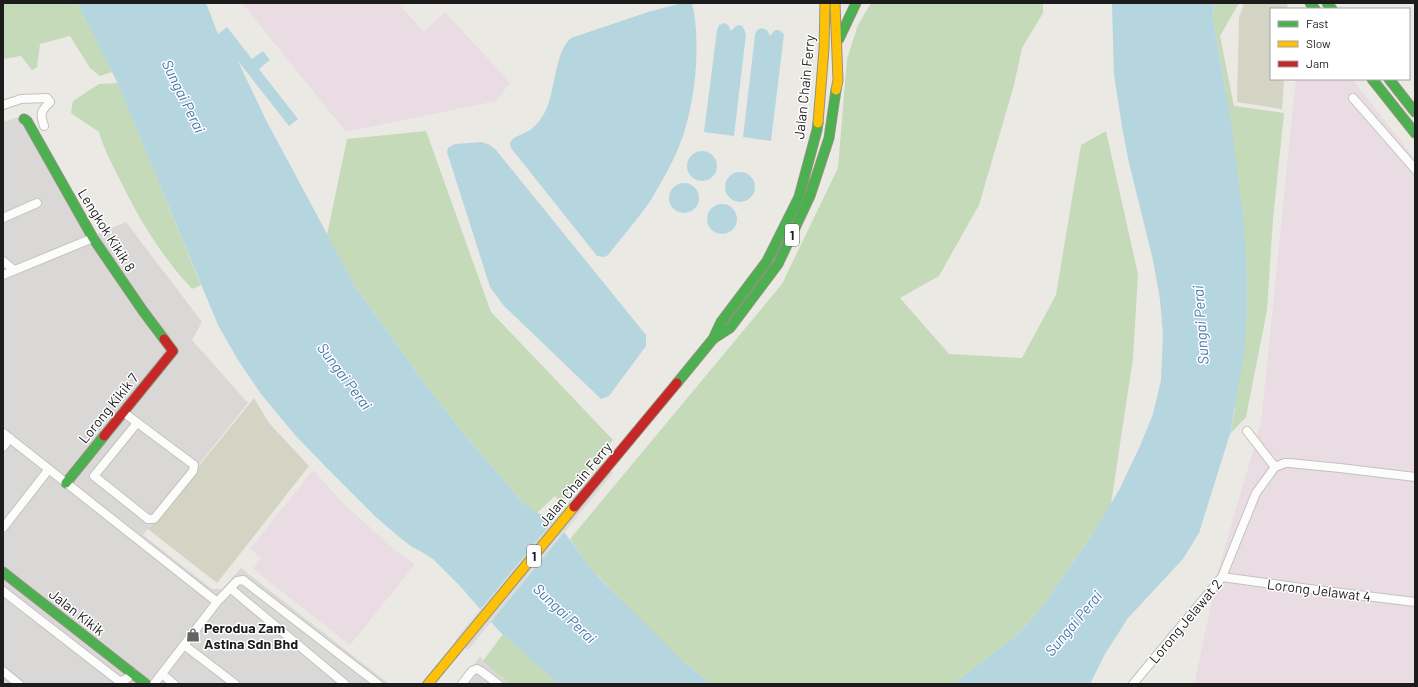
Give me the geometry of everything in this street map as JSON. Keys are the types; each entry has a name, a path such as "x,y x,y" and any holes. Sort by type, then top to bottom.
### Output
{"main road":[{"name":"Jalan Chain Ferry","path":"428,684 713,339 721,322 767,261 799,197 817,130 824,49 825,3"},
{"name":"Jalan Chain Ferry","path":"713,339 730,328 778,264 810,196 829,138 838,80 836,3"},
{"path":"838,43 856,3"},
{"path":"1373,80 1415,133"},
{"path":"1390,80 1415,112"},
{"name":"Lengkok Kikik 8","path":"24,119 27,121 93,238 143,311 173,351"},
{"name":"Lorong Kikik 7","path":"66,483 173,351"},
{"name":"Jalan Kikik","path":"3,572 146,684"}],"street":[{"path":"3,105 21,99 46,98 50,102 42,110 41,115 44,126"},
{"path":"1353,98 1415,169"},
{"path":"3,218 37,203"},
{"path":"3,275 93,238"},
{"path":"3,261 14,270"},
{"path":"123,412 194,465 193,471 154,519 148,519 94,476 137,423"},
{"path":"1247,431 1275,466 1289,463 1415,477"},
{"path":"3,447 6,435 217,602"},
{"name":"Lorong Jelawat 2","path":"1133,684 1222,577 1256,493 1275,466"},
{"path":"3,528 49,469"},
{"name":"Lorong Jelawat 4","path":"1222,577 1309,590 1415,602"},
{"path":"154,684 217,602 237,581 243,580 378,684"},
{"path":"13,599 22,587"},
{"path":"230,588 345,684"},
{"name":"Jalan Kikik","path":"3,591 119,681 125,680 132,673"},
{"path":"184,645 235,684"},
{"path":"462,684 472,671 477,669 498,684"},
{"path":"3,672 19,684"},
{"path":"162,674 174,684"}],"shaded area":[{"path":"242,3 398,3 424,32 445,12 510,83 496,101 346,132"},
{"path":"1244,3 1287,3 1288,8 1270,8 1270,80 1284,80 1282,109 1237,102 1239,18"},
{"path":"1296,80 1353,80 1415,159 1415,684 1196,684 1195,681 1218,571 1261,423"},
{"path":"28,114 94,235 126,222 202,322 192,340 248,403 143,535 212,589 222,589 241,568 389,684 3,684 3,122"},
{"path":"254,398 269,423 309,466 217,583 148,529"},
{"path":"313,470 344,504 396,551 415,564 350,645 253,569 261,558 250,549"},
{"path":"480,657 510,684 458,684"}],"green space":[{"path":"3,3 77,3 112,72 100,76 90,68 70,36 40,44 37,67 32,70 21,56 3,59"},
{"path":"871,3 1043,3 1043,13 1022,48 1014,85 979,205 939,276 900,298 949,354 1022,358 1056,295 1081,145 1106,131 1138,274 1133,358 1111,504 1089,540 1041,608 1027,624 1013,638 953,684 711,684 685,663 653,632 586,563 570,539 782,284 838,168 847,59 858,25"},
{"path":"1214,3 1239,3 1220,36 1234,106 1284,113 1273,219 1267,310 1246,417 1230,434 1235,409 1226,92 1213,19"},
{"path":"118,83 201,285 192,289 161,251 143,223 111,162 99,132 71,113 73,101 99,84"},
{"path":"426,131 491,312 613,440 561,503 555,496 537,513 529,509 523,503 464,434 420,377 356,288 327,235 347,139"},
{"path":"503,634 559,684 510,684 483,661"}],"water":[{"name":"Sungai Perai","path":"77,3 206,3 218,34 227,27 252,59 263,51 270,60 259,69 298,119 289,126 238,61 266,120 356,288 420,377 464,434 523,503 559,526 599,577 685,663 711,684 559,684 499,631 460,586 433,559 412,547 377,518 295,435 261,394 238,360 218,325 118,84"},
{"path":"682,3 692,3 696,38 693,96 684,133 678,149 651,200 608,255 604,257 597,256 511,148 510,143 516,137 533,128 544,113 549,102 558,61 566,44 571,38 648,12"},
{"name":"Sungai Perai","path":"1112,3 1214,3 1213,19 1230,115 1244,222 1247,273 1247,316 1244,355 1230,434 1199,533 1183,559 1128,618 1105,654 1090,684 953,684 1013,638 1027,624 1041,608 1089,540 1119,490 1140,446 1153,414 1161,380 1163,334 1160,300 1153,260 1129,163 1122,127 1114,75"},
{"path":"725,23 731,31 736,26 740,25 743,27 746,34 734,136 704,132 717,30 719,25"},
{"path":"761,28 767,30 770,36 775,30 779,30 784,34 771,141 743,137 755,35 757,30"},
{"path":"482,142 490,145 496,150 646,335 646,346 609,396 601,399 504,306 490,287 447,152 448,148 455,144"},
{"path":"702,151 713,155 717,166 713,177 702,181 691,177 687,166 691,155"},
{"path":"740,172 751,176 755,187 751,198 740,202 729,198 725,187 729,176"},
{"path":"684,183 695,187 699,198 695,209 684,213 673,209 669,198 673,187"},
{"path":"722,204 733,208 737,219 733,230 722,234 711,230 707,219 711,208"}],"pier":[{"path":"601,463 613,473 468,650 455,640"}],"traffic: fast":[{"path":"839,39 856,3"},
{"path":"1310,3 1314,8"},
{"path":"1327,3 1331,8"},
{"path":"1373,80 1415,133"},
{"path":"1390,80 1415,112"},
{"path":"713,339 730,328 778,264 810,196 829,138 836,90"},
{"path":"24,119 27,121 93,238 164,339"},
{"path":"677,383 713,339 721,322 767,261 799,197 818,123"},
{"path":"66,483 104,436"},
{"path":"3,572 146,684"}],"traffic: slow":[{"path":"818,123 824,49 825,3"},
{"path":"835,3 838,80 836,90"},
{"path":"428,684 574,507"}],"traffic: jam":[{"path":"104,436 173,351 164,339"},
{"path":"574,507 677,383"}],"place":[{"name":"Perodua Zam Astina Sdn Bhd","path":"193,635"}]}
